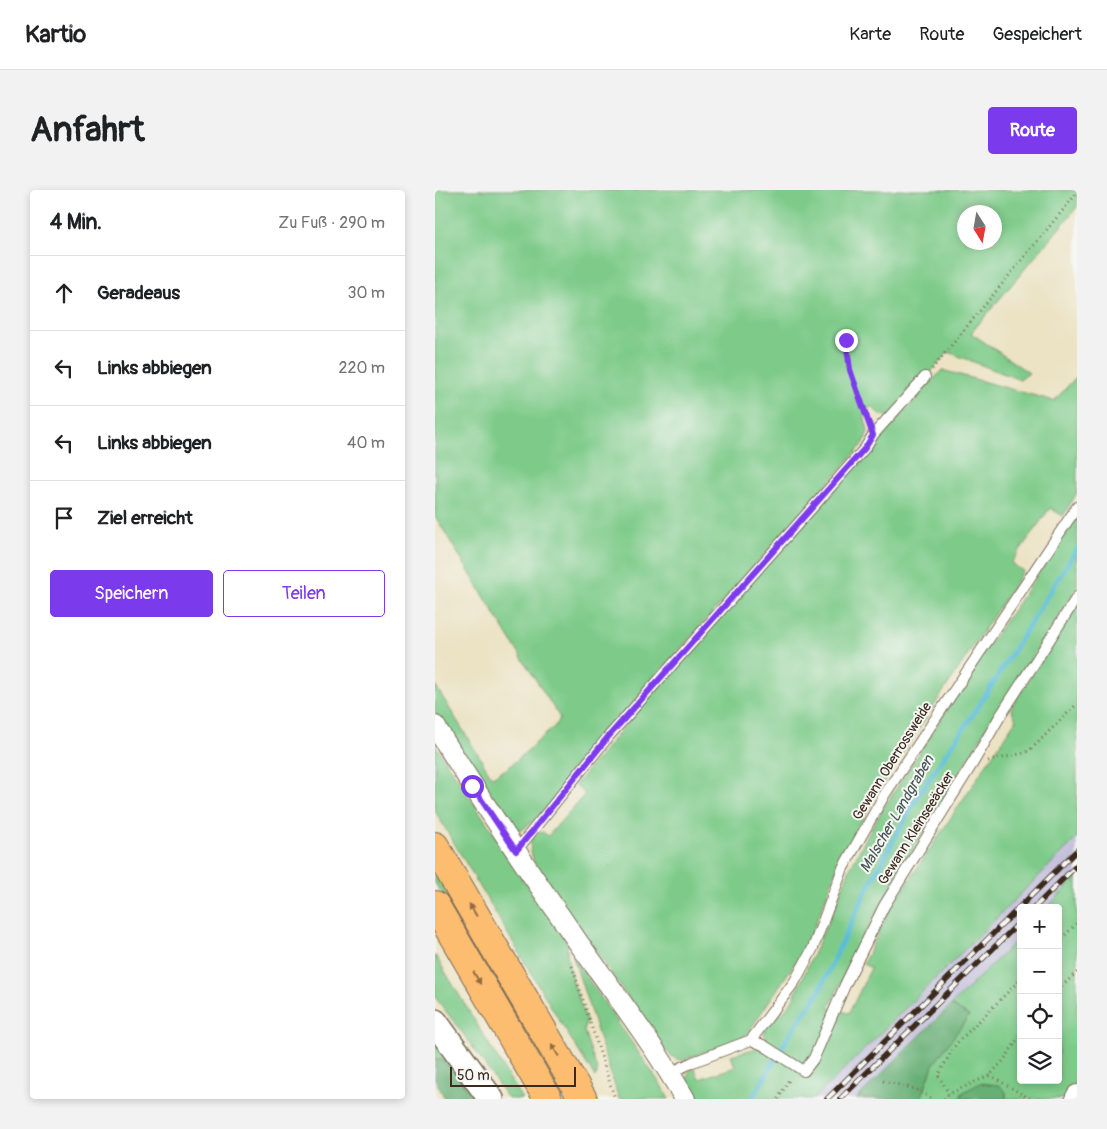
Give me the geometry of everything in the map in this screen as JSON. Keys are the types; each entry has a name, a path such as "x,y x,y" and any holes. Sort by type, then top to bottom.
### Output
{"highway":[{"path":"435,846 583,1099"},
{"path":"435,905 548,1099"}],"street":[{"path":"435,726 516,851 670,1073 685,1099"},
{"path":"435,1022 491,1099"},
{"path":"1075,1099 1077,1095"}],"lane":[{"path":"516,851 608,737 827,492 865,448 873,435 925,377"},
{"name":"Gewann Oberrossweide","path":"751,1040 795,981 804,965 813,948 843,868 885,794 1077,507"},
{"name":"Gewann Kleinseeäcker","path":"793,1065 804,1071 815,1058 845,985 884,906 999,718 1077,597"},
{"path":"670,1073 693,1062 751,1040 763,1045 793,1065"}],"path":[{"path":"925,377 1077,193"},
{"path":"846,340 850,370 873,435"},
{"path":"989,761 1024,753 1029,750 1077,704"},
{"path":"1062,938 1077,923"},
{"path":"579,943 570,952 570,961 615,1099"},
{"path":"1062,986 1077,972"},
{"path":"949,1094 938,1075 955,1044 1017,983"},
{"path":"943,1099 949,1094 990,1075 1005,1060 1018,1039"},
{"path":"778,1099 793,1065"},
{"path":"990,1075 1030,1099"},
{"path":"883,1081 915,1088 933,1099"}],"shaded area":[{"path":"1077,838 1077,876 1051,904 1017,904 1017,940 856,1099 814,1099"}],"green space":[{"path":"435,190 1077,190 1077,207 971,333 1029,373 1020,380 948,352 893,417 880,415 871,406 864,415 868,431 864,443 648,685 537,818 522,830 516,830 508,824 435,712 435,685 492,777 508,768 555,726 560,718 435,516"},
{"path":"942,370 1054,401 1077,376 1077,493 1063,516 1050,508 1011,563 1023,571 879,789 840,862 807,945 747,1034 743,1038 683,1060 674,1058 656,1038 534,862 531,853 532,839 538,833 543,832 548,836 585,794 575,785 672,670"},
{"path":"1077,518 1077,588 996,713 897,876 862,938 829,1008 849,1013 871,968 863,964 890,909 1016,720 1011,708 1077,604 1077,838 814,1099 696,1099 686,1080 689,1072 695,1068 699,1079 735,1067 731,1055 758,1048 766,1038 764,1034 766,1027 778,1014 783,1013 792,1001 834,909 851,866 876,820 986,649"},
{"path":"435,745 519,871 523,882 528,885 568,944 567,951 570,971 587,1023 584,1026 584,1031 597,1070 595,1077 435,811"},
{"path":"435,870 518,1013 515,1015 435,883"},
{"path":"1077,876 1077,1070 1073,1076 1077,1080 1065,1099 1006,1099 1006,1092 984,1084 962,1093 961,1099 921,1099 933,1065 969,1016 951,1005 1017,940 1017,1084 1062,1084 1062,904 1051,904"},
{"path":"435,955 522,1099 508,1099 467,1039 435,997"},
{"path":"573,957 661,1085 669,1099 619,1099"},
{"path":"951,1005 969,1016 933,1065 921,1099 856,1099"},
{"path":"435,1041 477,1099 475,1099 453,1069 443,1060 436,1060 435,1068"},
{"path":"436,1060 443,1060 447,1063 475,1099 445,1099 435,1079"},
{"path":"980,1083 999,1085 1006,1092 1006,1099 961,1099 962,1093"}],"waterway":[{"name":"Malscher Landgraben","path":"752,1099 792,1031 818,994 865,893 919,794 980,704 1077,549"}],"railway":[{"path":"827,1099 1077,850"},
{"path":"1038,904 1077,865"},
{"path":"840,1099 1017,925"}],"route":[{"path":"472,786 516,851 608,737 865,448 873,435 850,370 846,340"}]}
